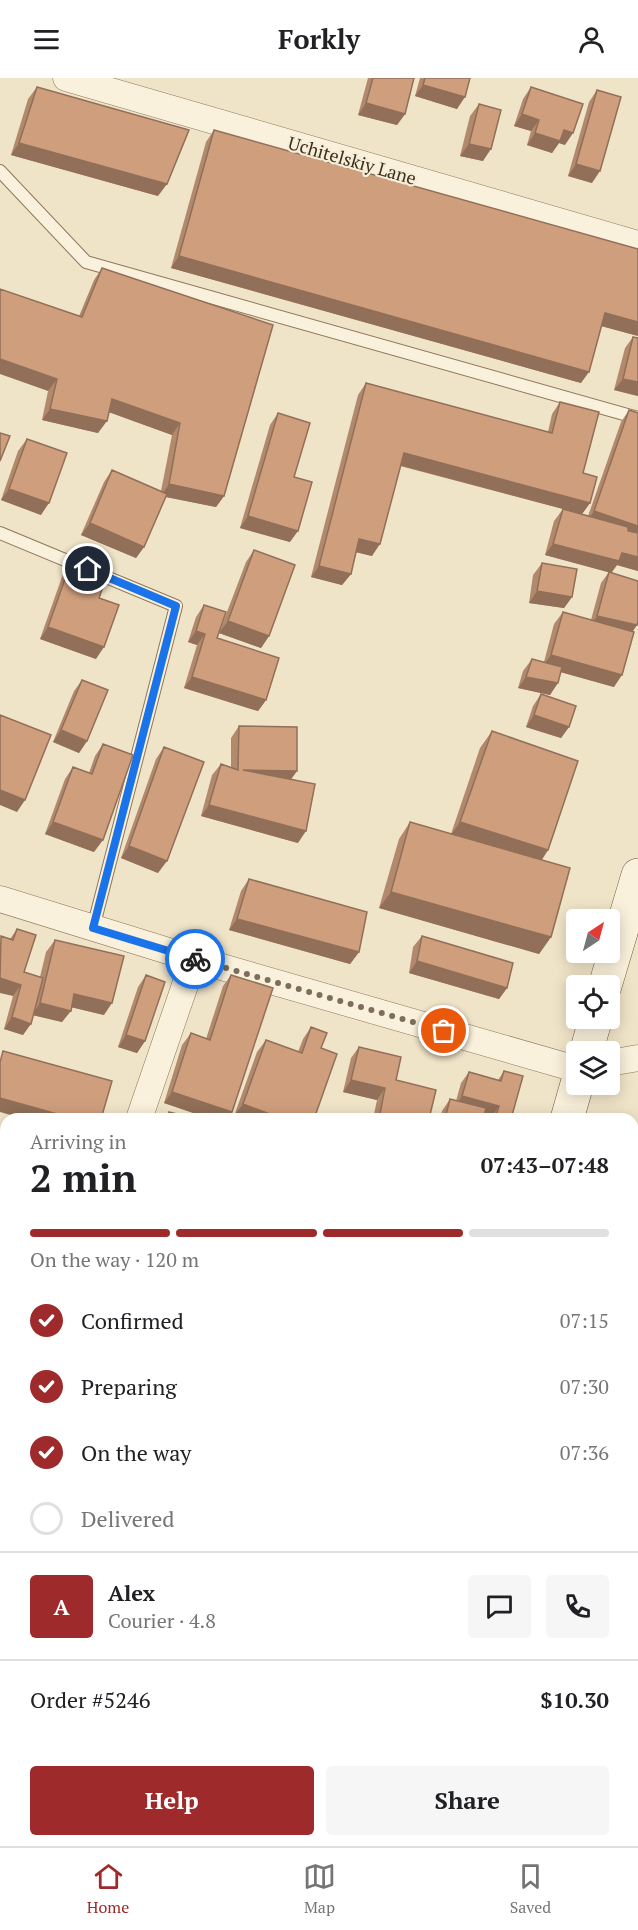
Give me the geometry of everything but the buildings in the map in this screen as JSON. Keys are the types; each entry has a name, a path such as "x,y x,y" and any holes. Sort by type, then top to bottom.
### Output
{"street":[{"name":"Uchitelskiy Lane","path":"66,78 638,244"},
{"path":"609,975 638,876"},
{"path":"0,899 194,959 566,1066"},
{"path":"141,1113 194,959"},
{"path":"620,1061 638,1058"},
{"path":"569,1113 573,1095"}],"lane":[{"path":"0,171 87,262 638,418"},
{"path":"0,532 176,606 93,928"}],"way so far":[{"path":"195,959 444,1031"}],"route":[{"path":"88,569 176,606 93,928 195,959"}]}
